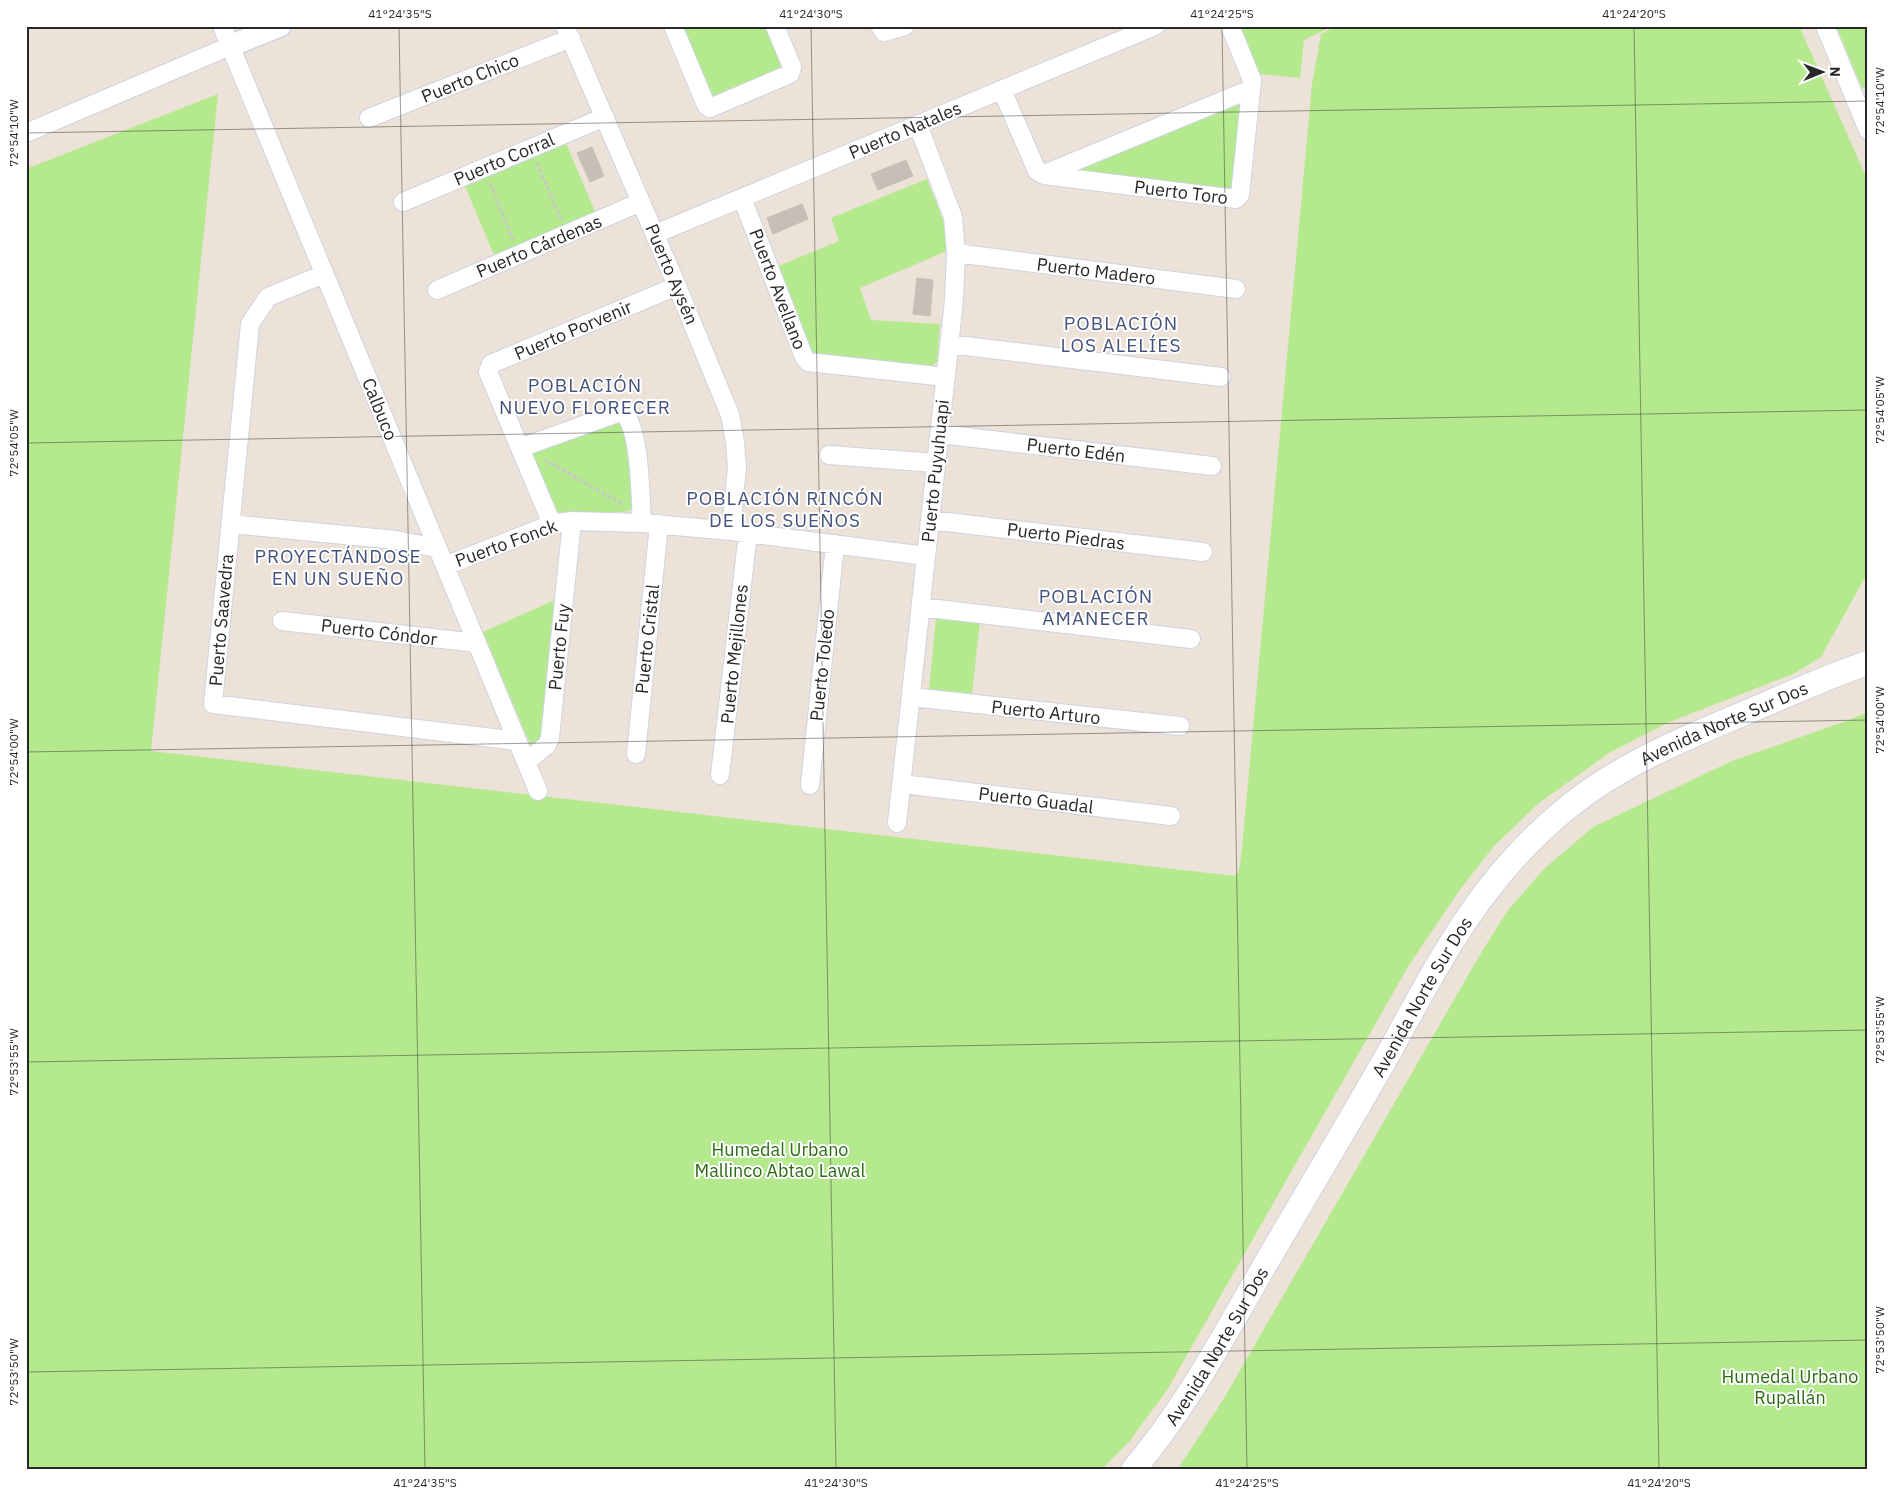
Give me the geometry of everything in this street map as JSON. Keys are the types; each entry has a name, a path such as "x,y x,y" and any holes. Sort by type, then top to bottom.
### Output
{"main road":[{"name":"Avenida Norte Sur Dos","path":"1133,1470 1182,1407 1391,1049 1450,943 1493,880 1516,854 1567,807 1598,785 1640,760 1696,733 1858,666 1868,657"}],"street":[{"name":"Calbuco","path":"222,26 538,791"},
{"path":"26,133 280,26"},
{"path":"673,26 706,105 710,108 790,74 792,67 775,26"},
{"path":"882,29 905,26"},
{"name":"Puerto Natales","path":"655,234 1155,26"},
{"name":"Puerto Toro","path":"1044,175 1239,198 1252,80 1230,26"},
{"path":"1824,26 1868,130"},
{"name":"Puerto Aysén","path":"568,32 678,286 725,404 733,429 737,467 739,532"},
{"name":"Puerto Chico","path":"369,118 568,32"},
{"path":"1002,90 1038,171 1044,175 1251,89"},
{"name":"Puerto Corral","path":"403,202 605,117"},
{"name":"Puerto Puyuhuapi","path":"898,823 946,377 956,253 953,216 918,125"},
{"name":"Puerto Avellano","path":"742,198 804,357 808,362 946,377"},
{"name":"Puerto Cárdenas","path":"437,290 641,202"},
{"name":"Puerto Madero","path":"956,253 1236,289"},
{"name":"Puerto Saavedra","path":"324,274 268,297 250,324 213,704 517,741"},
{"name":"Puerto Porvenir","path":"552,524 488,372 491,364 678,286"},
{"path":"949,344 1220,377"},
{"name":"Puerto Cristal","path":"520,448 623,411 633,433 647,521 636,754"},
{"name":"Puerto Edén","path":"940,434 1212,466"},
{"path":"829,455 936,464"},
{"name":"Puerto Piedras","path":"930,520 1203,552"},
{"name":"Puerto Fonck","path":"445,566 552,524 572,521 647,521 926,556"},
{"name":"Puerto Fuy","path":"526,762 547,745 550,738 572,521"},
{"path":"230,524 396,540 437,548"},
{"name":"Puerto Mejillones","path":"720,775 739,532"},
{"name":"Puerto Toledo","path":"810,785 835,544"},
{"path":"921,607 1191,639"},
{"name":"Puerto Cóndor","path":"282,621 477,643"},
{"name":"Puerto Arturo","path":"911,697 1180,726"},
{"name":"Puerto Guadal","path":"902,784 1171,816"}],"path":[{"path":"531,148 567,234"},
{"path":"483,168 519,254"},
{"path":"520,448 622,503 647,521"}],"green space":[{"path":"681,26 768,26 785,69 713,99"},
{"path":"1239,26 1331,27 1304,40 1300,78 1259,74"},
{"name":"Humedal Urbano Mallinco Abtao Lawal","path":"1337,26 1799,26 1868,181 1868,572 1821,657 1793,674 1667,723 1609,753 1539,803 1494,846 1459,891 1409,965 1167,1390 1129,1442 1101,1470 26,1470 26,169 218,94 151,751 1235,876 1239,871 1242,848 1312,84 1321,34"},
{"path":"1836,26 1868,26 1868,86 1862,88"},
{"path":"1242,102 1233,190 1082,173 1079,169"},
{"path":"565,141 596,214 495,257 464,184"},
{"path":"927,179 946,228 947,251 860,288 871,320 940,324 937,362 930,367 812,356 776,267 839,241 831,218"},
{"path":"622,419 630,439 634,509 623,512 559,512 553,510 530,453"},
{"path":"557,599 546,728 538,744 529,742 483,632"},
{"path":"940,616 980,621 972,694 929,689 936,619"},
{"name":"Humedal Urbano Rupallán","path":"1868,712 1868,1470 1177,1470 1223,1400 1481,953 1508,910 1545,868 1593,827 1732,761"}],"building":[{"path":"592,147 604,176 590,182 577,153"},
{"path":"906,160 913,176 878,190 871,174"},
{"path":"802,204 808,219 773,234 767,218"},
{"path":"917,278 933,280 930,316 913,314"}],"district":[{"name":"POBLACIÓN LOS ALELÍES","path":"1121,334"},
{"name":"POBLACIÓN NUEVO FLORECER","path":"585,396"},
{"name":"POBLACIÓN RINCÓN DE LOS SUEÑOS","path":"785,509"},
{"name":"PROYECTÁNDOSE EN UN SUEÑO","path":"338,567"},
{"name":"POBLACIÓN AMANECER","path":"1096,607"}]}
